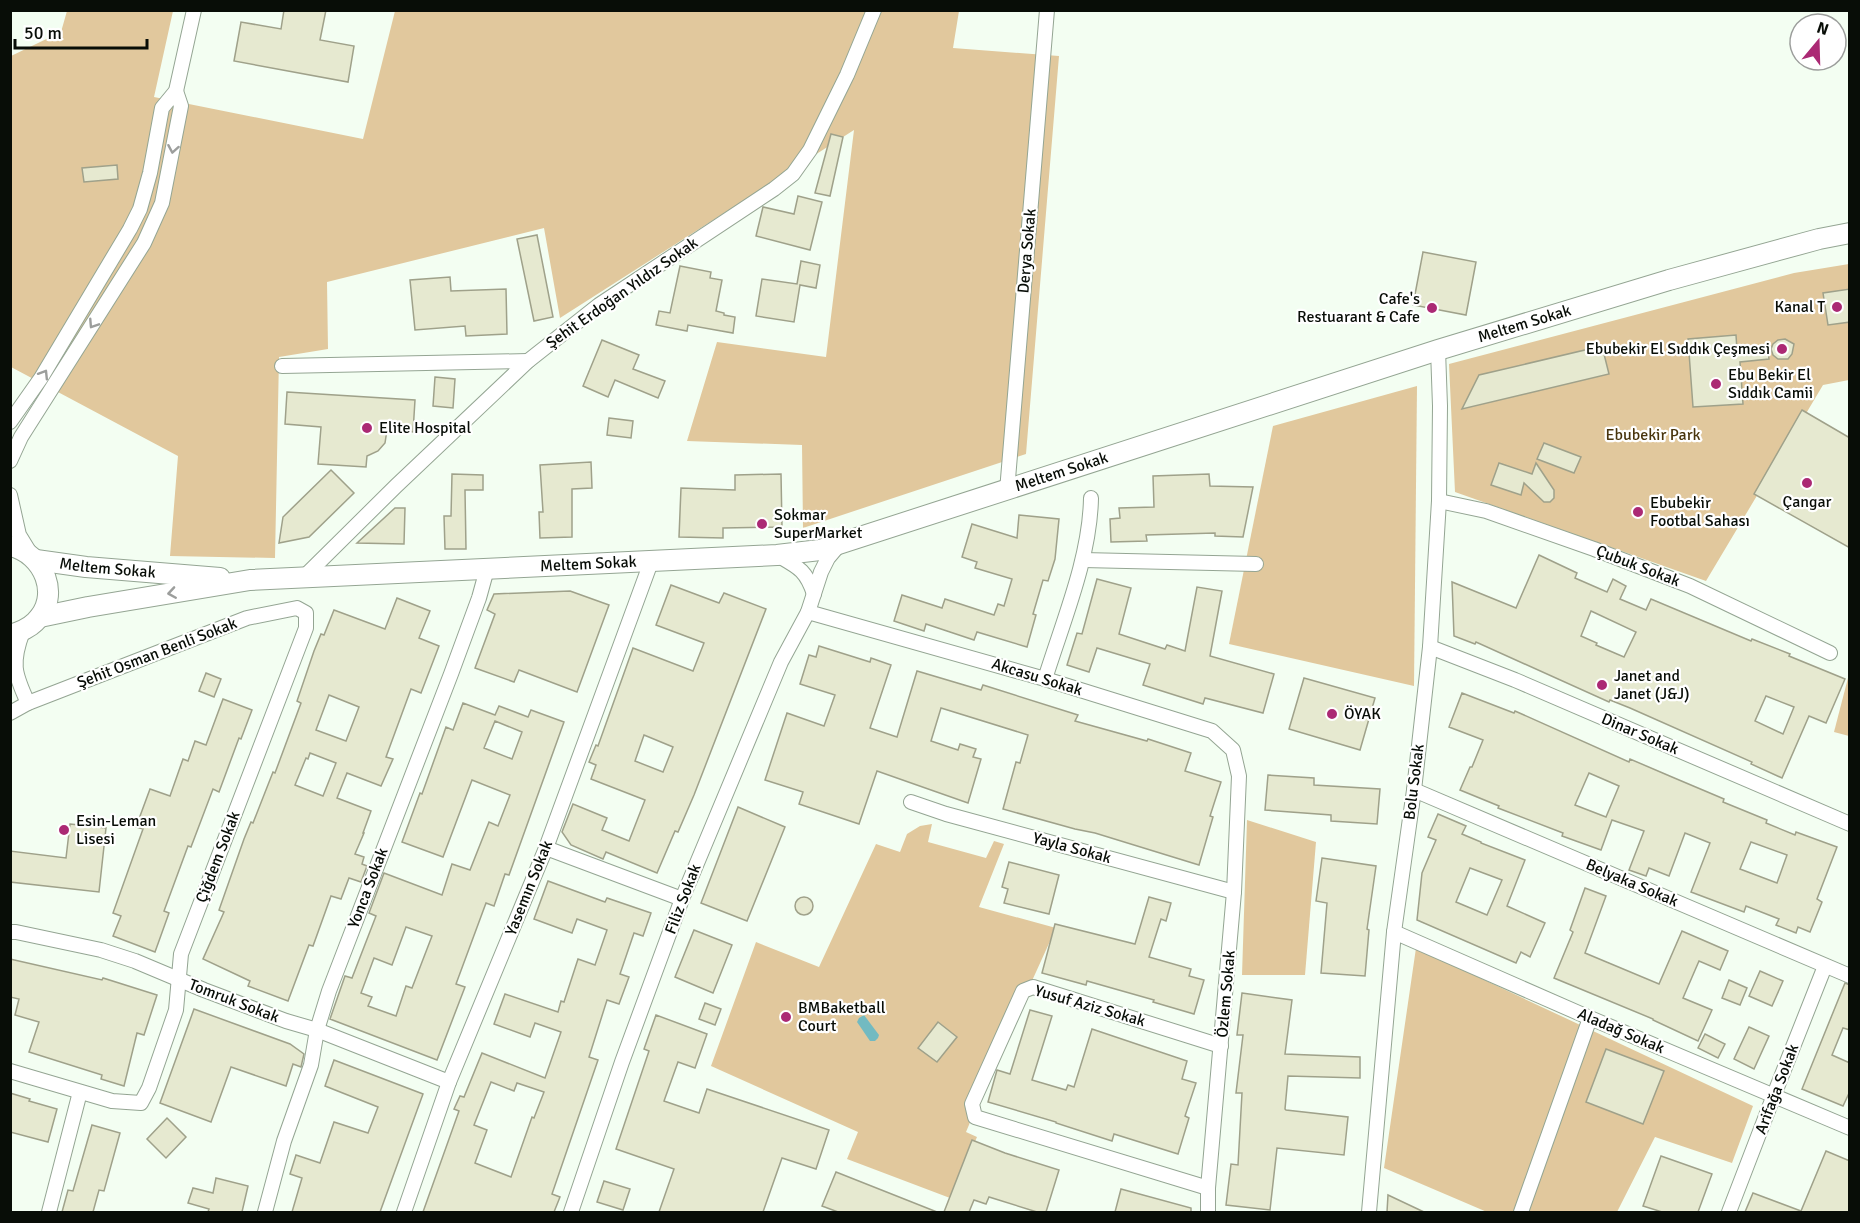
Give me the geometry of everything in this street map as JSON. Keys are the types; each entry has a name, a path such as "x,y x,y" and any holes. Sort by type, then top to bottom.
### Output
{"main road":[{"name":"Meltem Sokak","path":"40,617 250,580 651,562 777,555 820,550 1438,350 1669,280 1819,239 1850,233"},
{"name":"Meltem Sokak","path":"10,546 33,556 86,567 250,580"},
{"path":"17,633 40,617 47,603 49,587 45,572 33,556"}],"street":[{"path":"10,422 41,378 140,209 150,173 162,108 176,92 194,10"},
{"name":"Şehit Erdoğan Yıldız Sokak","path":"304,577 528,361 599,305 793,174 810,150 847,75 874,10"},
{"name":"Derya Sokak","path":"1007,490 1047,10"},
{"path":"10,461 21,437 144,243 162,203 181,106 176,92"},
{"name":"Bolu Sokak","path":"1369,1212 1394,932 1414,790 1430,647 1439,501 1438,350"},
{"path":"282,366 528,361"},
{"path":"10,495 19,535 33,556"},
{"path":"1045,679 1083,560 1091,519 1091,498"},
{"name":"Çubuk Sokak","path":"1439,501 1486,511 1690,586 1830,653"},
{"name":"Filiz Sokak","path":"571,1212 622,1062 682,899 781,662 808,612 821,572 828,558 841,543"},
{"path":"777,555 798,567 809,579 814,594"},
{"path":"1083,560 1256,564"},
{"name":"Yasemın Sokak","path":"404,1212 449,1082 546,848 651,562"},
{"name":"Yonca Sokak","path":"265,1212 284,1141 311,1065 317,1030 342,957 479,598 487,569"},
{"name":"Şehit Osman Benli Sokak","path":"10,713 28,703 247,618 297,608 306,613"},
{"name":"Akcasu Sokak","path":"808,612 1045,679 1212,731 1233,750 1239,776"},
{"name":"Çiğdem Sokak","path":"80,1092 112,1101 141,1103 149,1088 176,1011 177,979 181,954 306,628 306,613"},
{"path":"17,633 14,666 28,703"},
{"name":"Dinar Sokak","path":"1430,647 1515,680 1850,824"},
{"name":"Özlem Sokak","path":"1208,1212 1234,892 1239,776"},
{"name":"Belyaka Sokak","path":"1414,790 1850,976"},
{"name":"Yayla Sokak","path":"911,802 946,814 1234,892"},
{"path":"546,848 682,899"},
{"name":"Tomruk Sokak","path":"13,932 101,950 135,961 449,1082"},
{"name":"Aladağ Sokak","path":"1394,932 1850,1128"},
{"name":"Arifağa Sokak","path":"1729,1212 1826,966"},
{"name":"Yusuf Aziz Sokak","path":"1209,1188 975,1117 972,1104 1023,991 1033,987 1221,1046"},
{"path":"1521,1212 1590,1018"},
{"path":"10,1071 80,1092 49,1212"}],"green space":[{"path":"67,11 173,11 154,97 363,139 395,11 959,11 953,48 1059,56 1026,454 803,528 802,445 687,441 717,342 826,357 854,130 560,318 544,228 327,282 328,349 279,357 275,558 170,556 178,456 11,367 11,56 61,32"},
{"name":"Ebubekir Park","path":"1849,264 1849,380 1823,385 1706,581 1455,492 1449,364 1794,273"},
{"path":"1417,386 1414,686 1229,644 1273,426"},
{"path":"1849,674 1849,736 1834,732"},
{"path":"1247,820 1316,842 1305,975 1242,975"},
{"path":"932,824 928,842 986,858 994,841 1004,844 979,907 1056,928 966,1132 977,1137 950,1198 847,1159 858,1132 711,1066 756,942 819,967 876,844 900,852 907,834 920,826"},
{"path":"1416,948 1753,1106 1732,1163 1655,1137 1617,1212 1487,1212 1384,1168"}],"water":[{"path":"864,1015 879,1035 875,1041 870,1041 857,1022"}],"building":[{"path":"284,10 326,10 320,40 354,46 348,82 234,61 241,22 281,29"},
{"path":"831,134 843,137 830,196 815,193"},
{"path":"117,165 118,179 84,182 82,168"},
{"path":"798,196 822,202 810,250 756,236 763,207 794,214"},
{"path":"537,235 553,317 534,321 517,239"},
{"path":"1423,252 1476,262 1466,315 1413,305"},
{"path":"801,261 820,265 816,288 800,285 794,322 756,316 762,279 797,284"},
{"path":"680,266 711,272 710,278 722,280 716,311 735,317 733,333 688,325 687,331 656,325 659,311 670,313"},
{"path":"450,277 451,291 506,289 507,334 466,336 465,326 415,330 410,280"},
{"name":"Kanal T","path":"1850,289 1850,322 1828,325 1823,293"},
{"name":"Ebu Bekir El Sıddık Camii","path":"1736,335 1737,350 1768,351 1769,359 1740,362 1743,404 1693,407 1688,339"},
{"name":"Ebubekir El Sıddık Çeşmesi","path":"1785,339 1794,344 1792,354 1788,359 1778,359 1773,355 1771,349 1778,340"},
{"path":"602,340 639,355 633,369 665,381 658,398 615,380 608,397 583,386"},
{"path":"1602,346 1609,374 1462,409 1479,375"},
{"path":"435,377 455,379 453,408 433,406"},
{"name":"Elite Hospital","path":"287,392 415,400 413,432 387,430 385,443 378,451 367,456 366,467 318,464 321,427 285,424"},
{"path":"1802,410 1850,438 1850,548 1754,494"},
{"path":"609,418 633,421 631,438 607,435"},
{"path":"1544,443 1581,457 1574,473 1537,459"},
{"path":"591,462 592,488 572,489 572,537 540,538 539,512 543,512 540,465"},
{"path":"1499,463 1532,474 1536,463 1554,490 1554,498 1550,502 1544,502 1524,483 1521,495 1491,485"},
{"path":"331,470 354,493 309,537 279,543 283,517"},
{"path":"452,474 483,475 483,490 465,490 466,549 445,549 444,516 451,516"},
{"path":"781,474 782,527 723,528 723,538 679,537 681,488 735,490 735,475"},
{"path":"1209,474 1210,486 1253,487 1243,537 1215,536 1215,533 1146,535 1147,541 1111,542 1110,519 1120,518 1119,508 1154,507 1153,476"},
{"path":"395,508 405,508 404,544 357,543"},
{"path":"1019,515 1059,519 1055,559 1048,581 1043,580 1033,614 1036,615 1027,647 977,632 974,640 926,624 924,631 894,621 902,595 942,608 945,599 994,615 998,604 1004,606 1012,579 975,568 977,562 962,557 972,524 1017,538"},
{"path":"1539,555 1577,573 1575,578 1607,592 1613,579 1626,586 1620,599 1646,610 1651,599 1751,641 1752,639 1790,654 1789,656 1845,679 1826,723 1809,716 1782,778 1751,764 1752,762 1630,708 1610,700 1609,702 1476,642 1475,644 1454,636 1452,582 1516,608","holes":["1591,611 1636,632 1624,657 1581,636","1766,696 1794,707 1783,734 1755,721"]},
{"path":"1097,579 1131,588 1119,634 1165,649 1167,645 1185,651 1197,587 1222,591 1210,656 1274,674 1263,713 1205,698 1203,704 1143,685 1150,664 1097,648 1089,672 1067,665 1077,633 1082,634"},
{"path":"671,585 719,603 724,593 766,609 694,795 657,873 606,852 603,859 571,845 562,832 573,804 607,818 602,830 629,841 645,800 591,779 596,765 589,762 596,745 598,746 633,648 693,671 704,643 656,625","holes":["644,735 673,747 663,772 635,761"]},
{"path":"570,591 609,605 577,692 519,670 514,682 475,668 495,614 487,610 494,594"},
{"path":"397,598 430,611 419,638 439,646 421,693 411,689 386,757 393,759 381,786 347,773 337,798 371,811 355,854 364,857 362,864 367,866 361,882 349,878 341,899 331,896 313,946 309,945 288,1001 248,986 250,981 203,959 224,912 219,910 244,839 251,822 253,823 273,772 275,773 301,703 297,701 314,651 321,634 324,635 334,610 385,629","holes":["329,695 359,707 346,741 316,730","310,753 336,763 323,796 295,785"]},
{"path":"819,646 870,662 871,658 891,665 870,728 897,737 917,671 981,690 983,685 1078,715 1075,721 1147,741 1148,739 1191,753 1185,771 1221,782 1210,816 1213,817 1199,865 1095,833 1003,809 1016,762 1020,763 1028,735 941,708 931,741 958,750 960,744 976,749 973,757 981,759 968,803 877,771 859,824 799,804 803,792 765,780 787,713 824,726 835,695 800,684 809,655 816,657"},
{"path":"206,673 221,679 214,697 199,691"},
{"name":"ÖYAK","path":"1304,678 1375,698 1360,750 1289,729"},
{"path":"1462,693 1514,713 1515,711 1629,762 1630,759 1724,799 1723,802 1767,820 1766,823 1795,835 1796,832 1837,847 1817,899 1822,902 1810,932 1798,927 1796,933 1776,925 1779,919 1746,906 1744,912 1691,892 1710,843 1685,833 1669,876 1649,868 1646,876 1629,870 1644,831 1612,820 1601,850 1562,836 1563,833 1498,808 1499,806 1460,790 1483,740 1449,727","holes":["1589,773 1619,786 1606,817 1575,805","1751,842 1787,855 1777,883 1740,869"]},
{"path":"223,699 252,710 219,792 213,789 191,847 188,846 164,911 169,913 155,952 113,936 121,916 113,913 143,829 136,827 150,789 170,796 183,759 188,761 195,741 206,745"},
{"path":"463,703 495,715 499,706 528,717 531,710 564,722 509,875 505,874 494,906 486,903 456,984 465,987 437,1060 330,1019 345,976 352,978 376,916 369,913 384,873 442,895 452,864 470,870 489,822 498,826 510,795 472,780 443,857 402,842 446,727 453,730","holes":["495,721 522,732 512,759 484,748","406,927 432,936 412,988 406,986 396,1016 368,1006 372,997 361,993 374,958 392,965"]},
{"path":"1268,775 1314,778 1314,785 1380,789 1377,824 1331,821 1331,815 1265,810"},
{"path":"738,807 785,827 747,921 701,903"},
{"path":"1438,814 1466,826 1462,834 1525,860 1507,906 1545,923 1530,957 1521,952 1516,963 1417,920 1422,873 1436,840 1428,837","holes":["1470,868 1502,880 1487,915 1456,902"]},
{"path":"70,824 106,828 99,892 10,882 10,851 66,858"},
{"path":"1322,858 1376,866 1367,929 1369,930 1365,976 1321,973 1327,903 1316,901"},
{"path":"1009,862 1059,875 1049,914 1004,903 1008,889 1002,887"},
{"path":"548,881 605,902 607,898 651,913 643,936 634,933 620,974 629,977 619,1004 607,1000 589,1057 598,1060 552,1194 560,1197 554,1212 423,1212 459,1111 454,1109 460,1096 464,1097 482,1053 545,1078 561,1032 535,1023 530,1037 494,1024 505,994 558,1012 561,1001 564,1002 578,959 595,965 607,930 577,919 572,933 534,919","holes":["491,1082 514,1091 517,1083 544,1092 534,1118 532,1117 511,1177 475,1163 487,1130 474,1125"]},
{"path":"1585,888 1606,896 1585,953 1659,984 1682,931 1728,951 1720,970 1699,961 1683,998 1712,1010 1698,1041 1653,1019 1554,978 1573,932 1570,930"},
{"path":"804,897 810,900 813,906 810,912 804,915 798,912 795,906 798,900"},
{"path":"1149,897 1171,903 1166,921 1161,919 1149,957 1191,969 1189,976 1204,980 1194,1014 1087,981 1086,985 1042,973 1055,924 1135,944"},
{"path":"694,930 732,945 713,993 675,977"},
{"path":"10,959 102,980 103,978 157,995 144,1035 137,1033 124,1086 101,1079 102,1075 29,1052 39,1022 15,1015 19,999 10,997"},
{"path":"1760,971 1783,981 1772,1006 1749,996"},
{"path":"1729,980 1747,988 1740,1005 1722,998"},
{"path":"1845,983 1850,985 1850,1030 1843,1028 1832,1055 1850,1063 1850,1091 1843,1106 1802,1089"},
{"path":"1242,993 1292,1000 1285,1054 1360,1057 1360,1078 1288,1076 1286,1110 1348,1117 1344,1155 1277,1148 1270,1210 1226,1205 1231,1164 1238,1165 1242,1093 1236,1093 1243,1035 1237,1035"},
{"path":"705,1003 721,1009 715,1025 699,1019"},
{"path":"194,1009 290,1044 304,1054 301,1067 293,1064 286,1086 231,1067 211,1122 160,1103"},
{"path":"1030,1010 1052,1016 1032,1080 1066,1090 1068,1085 1074,1087 1092,1029 1187,1061 1182,1079 1196,1083 1185,1116 1189,1118 1178,1154 1114,1134 1112,1141 988,1102 997,1070 1010,1074"},
{"path":"656,1015 707,1034 695,1068 678,1062 664,1101 699,1113 707,1089 829,1130 816,1169 782,1158 763,1212 659,1212 674,1169 616,1149 649,1051 644,1049"},
{"path":"938,1022 957,1037 937,1062 918,1048"},
{"path":"1749,1027 1769,1036 1754,1069 1734,1059"},
{"path":"1705,1034 1725,1044 1718,1058 1698,1048"},
{"path":"1606,1049 1664,1071 1643,1124 1586,1102"},
{"path":"334,1060 423,1094 380,1212 292,1212 302,1178 290,1174 296,1155 320,1163 334,1122 368,1133 378,1107 325,1086"},
{"path":"10,1093 57,1109 48,1142 10,1132"},
{"path":"167,1118 186,1137 166,1158 147,1139"},
{"path":"92,1125 120,1133 104,1191 99,1190 93,1212 62,1212 68,1190 73,1191"},
{"path":"972,1140 1059,1170 1046,1212 1037,1212 989,1197 986,1204 974,1200 969,1212 944,1212"},
{"path":"1826,1151 1850,1161 1850,1212 1745,1212 1753,1193 1801,1211"},
{"path":"1661,1156 1712,1174 1698,1212 1662,1212 1643,1206"},
{"path":"836,1172 937,1212 838,1212 822,1206"},
{"path":"216,1178 248,1186 242,1212 208,1212 209,1209 188,1203 193,1188 213,1193"},
{"path":"604,1181 630,1189 623,1210 597,1202"},
{"path":"1121,1189 1191,1208 1191,1212 1115,1212"},
{"path":"1388,1195 1424,1212 1387,1212"}],"place":[{"name":"Kanal T","path":"1837,307"},
{"name":"Cafe's Restuarant & Cafe","path":"1432,308"},
{"name":"Ebubekir El Sıddık Çeşmesi","path":"1782,349"},
{"name":"Ebu Bekir El Sıddık Camii","path":"1716,384"},
{"name":"Elite Hospital","path":"367,428"},
{"name":"Çangar","path":"1807,483"},
{"name":"Ebubekir Footbal Sahası","path":"1638,512"},
{"name":"Sokmar SuperMarket","path":"762,524"},
{"name":"Janet and Janet (J&J)","path":"1602,685"},
{"name":"ÖYAK","path":"1332,714"},
{"name":"Esin-Leman Lisesi","path":"64,830"},
{"name":"BMBaketball Court","path":"786,1017"}]}
